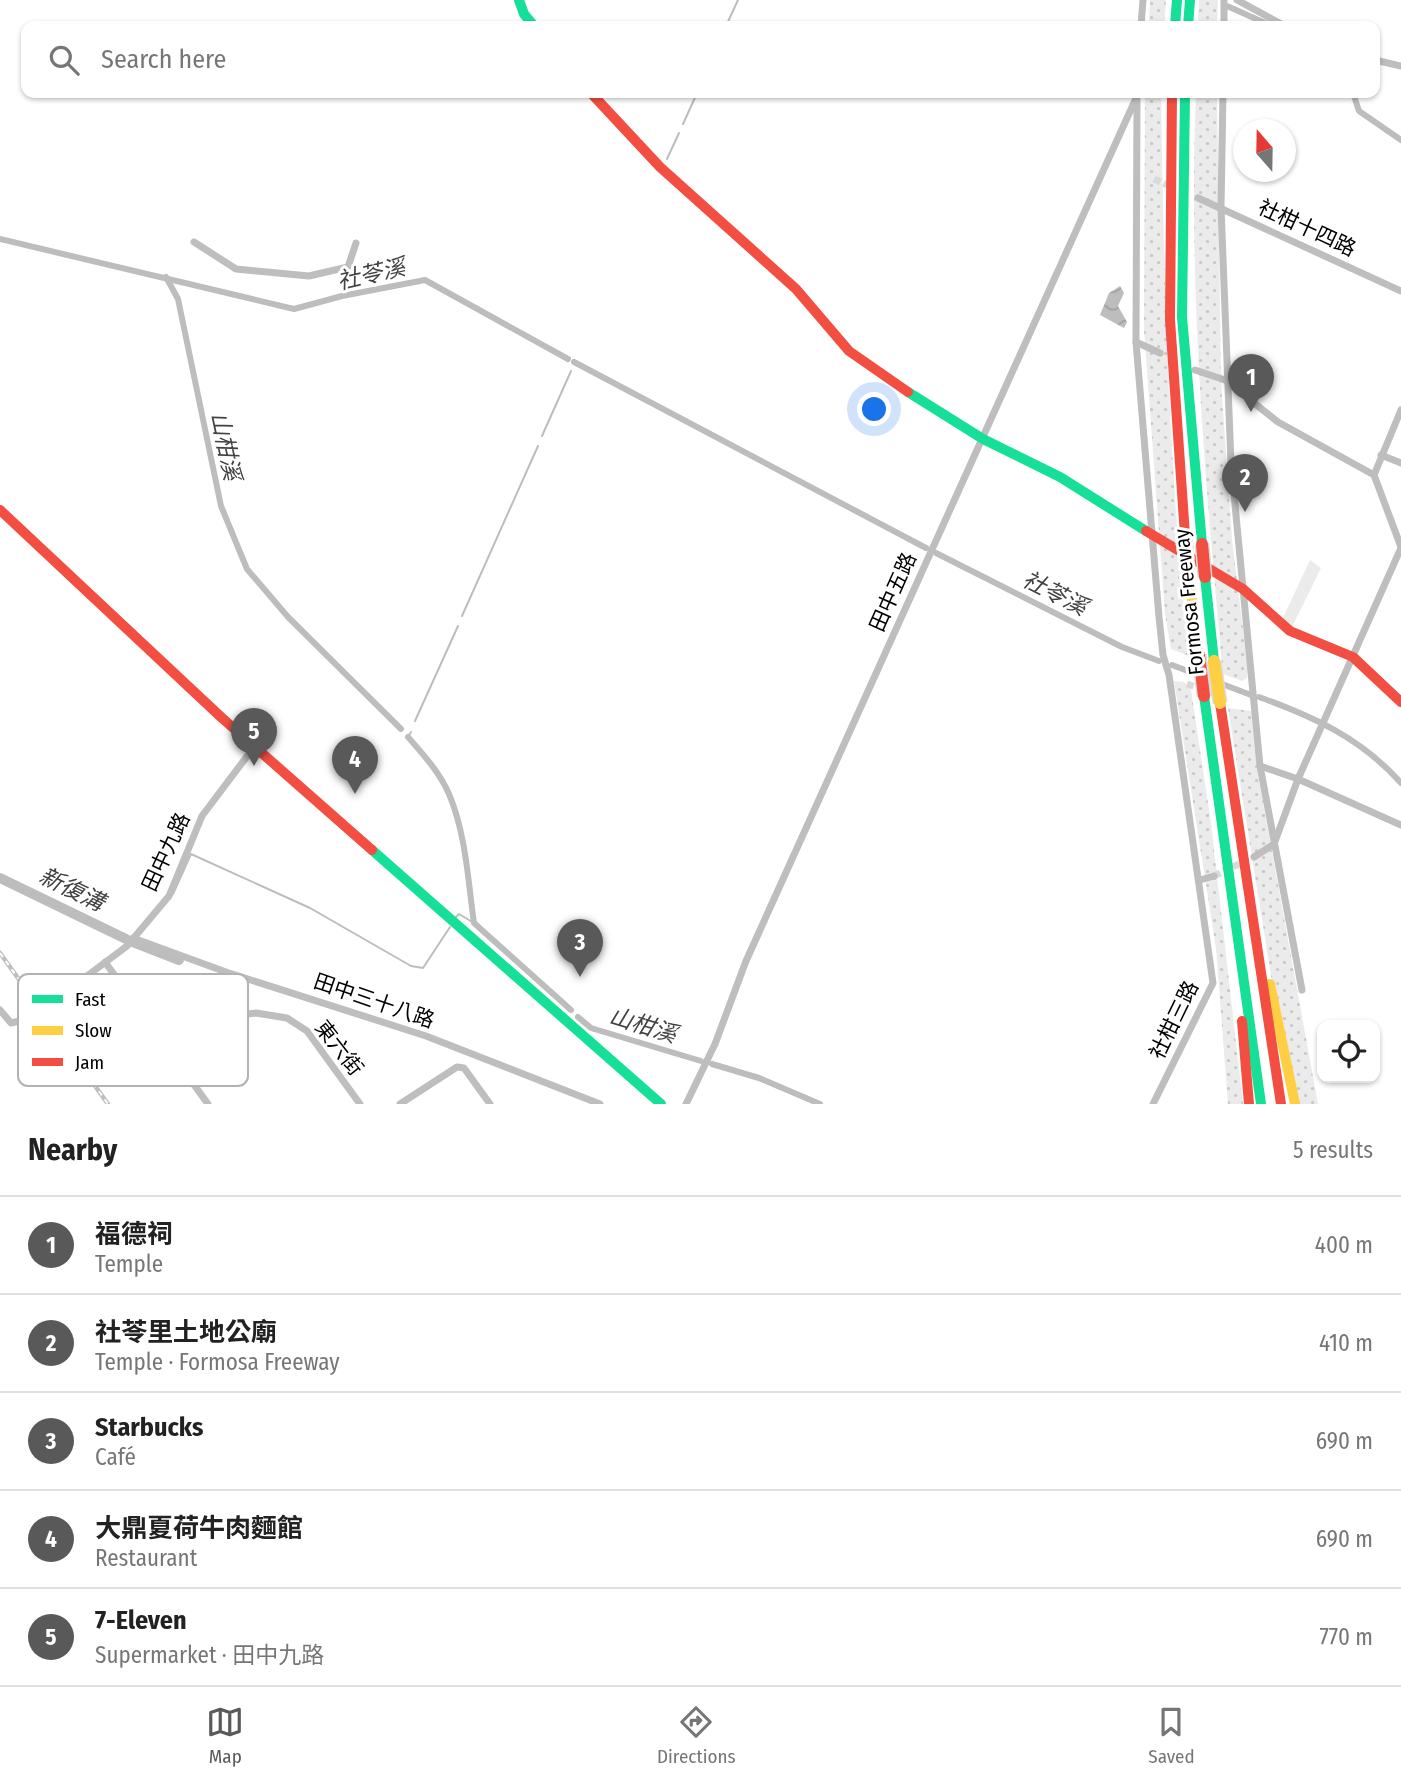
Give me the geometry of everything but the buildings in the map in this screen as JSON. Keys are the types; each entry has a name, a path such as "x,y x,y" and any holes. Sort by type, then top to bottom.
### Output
{"main road":[{"path":"519,0 530,21"},
{"path":"1175,21 1177,0"},
{"path":"1188,21 1189,0"},
{"path":"597,98 660,167 796,289 849,351 865,365 983,439 1060,477 1208,571 1243,589 1290,631 1353,657 1401,702"},
{"name":"Formosa Freeway","path":"1172,98 1170,320 1185,535 1203,696 1261,1104"},
{"name":"Formosa Freeway","path":"1185,98 1182,317 1205,577 1237,826 1281,1104"},
{"path":"0,510 254,747 661,1104"},
{"path":"1237,826 1295,1104"},
{"path":"1230,881 1249,1104"}],"street":[{"path":"1141,21 1143,0"},
{"path":"1224,0 1224,21"},
{"path":"1237,0 1276,21"},
{"path":"1380,62 1401,66"},
{"name":"田中五路","path":"686,1104 715,1044 746,961 1135,98"},
{"name":"社柑三路","path":"1137,98 1136,342 1150,533 1163,655 1169,675 1213,983 1153,1104"},
{"path":"1223,98 1221,207 1225,380 1243,589 1260,766 1302,990"},
{"name":"社柑十四路","path":"1198,198 1401,290"},
{"path":"194,242 236,269 309,276 348,267 356,243"},
{"path":"1136,342 1160,353"},
{"path":"1195,370 1225,380 1278,422 1374,475"},
{"path":"1254,857 1274,844 1298,779 1401,547 1374,475 1401,410"},
{"path":"1381,455 1401,463"},
{"name":"田中九路","path":"89,974 133,938 169,896 202,816 254,747"},
{"path":"1260,766 1298,779 1401,825"},
{"path":"1200,880 1214,876"},
{"name":"田中三十八路","path":"133,938 232,974"},
{"path":"105,962 114,974"},
{"name":"田中三十八路","path":"248,979 426,1036 600,1104"},
{"path":"0,1010 11,1023 18,1021"},
{"name":"東六街","path":"248,1014 287,1018 307,1031 360,1104"},
{"path":"400,1104 450,1069 464,1068 490,1104"},
{"path":"195,1086 208,1104"}],"shaded area":[{"path":"1150,0 1166,0 1164,21 1149,21"},
{"path":"1199,0 1218,0 1217,21 1198,21"},
{"path":"1145,98 1161,98 1172,445 1189,656 1171,649 1165,614 1144,330"},
{"path":"1196,98 1217,98 1221,381 1232,539 1248,670 1247,678 1242,681 1223,674 1200,384 1194,166"},
{"path":"1310,560 1321,568 1290,631 1280,624"},
{"path":"1174,681 1184,682 1191,690 1211,823 1243,1104 1228,1104 1216,948"},
{"path":"1228,708 1251,711 1257,769 1318,1104 1296,1104 1278,1019"}],"water":[{"path":"1120,286 1124,293 1118,306 1127,322 1124,328 1100,315 1109,293"}],"waterway":[{"path":"728,21 738,0"},
{"path":"1227,6 1261,21"},
{"path":"683,124 695,98"},
{"path":"1355,98 1359,111 1401,140"},
{"path":"667,159 679,133"},
{"name":"社苓溪","path":"0,239 294,309 342,296 425,280 568,359"},
{"name":"山柑溪","path":"166,277 178,299 221,506 247,569 288,617 401,729"},
{"name":"社苓溪","path":"574,362 926,548"},
{"path":"542,436 571,371"},
{"path":"462,616 538,446"},
{"name":"社苓溪","path":"936,553 1122,647 1159,661"},
{"path":"415,721 458,626"},
{"name":"社苓溪","path":"1172,665 1251,695"},
{"name":"社苓溪","path":"1259,697 1318,721 1353,741 1370,753 1401,783"},
{"name":"山柑溪","path":"408,737 411,732"},
{"name":"山柑溪","path":"408,737 441,779 455,809 466,858 474,923 571,1010"},
{"path":"173,894 191,854 310,908 411,966 423,968 450,927"},
{"name":"新復溝","path":"0,878 126,939"},
{"path":"456,917 459,914 474,923"},
{"name":"新復溝","path":"133,942 179,960"},
{"name":"山柑溪","path":"578,1017 591,1028 701,1061"},
{"name":"山柑溪","path":"712,1064 759,1078 820,1104"}],"tunnel":[{"path":"1154,179 1172,187"},
{"path":"1187,684 1226,697"},
{"path":"1214,876 1245,861"}],"railway":[{"path":"0,953 18,978"},
{"path":"95,1086 108,1104"}],"traffic: fast":[{"path":"519,0 530,21"},
{"path":"1175,21 1177,0"},
{"path":"1188,21 1190,0"},
{"path":"1185,98 1182,317 1202,544"},
{"path":"908,392 983,439 1060,477 1146,531"},
{"path":"1205,577 1214,661"},
{"path":"1204,696 1261,1104"},
{"path":"372,850 661,1104"}],"traffic: slow":[{"path":"1185,535 1188,568"},
{"path":"1188,568 1199,655"},
{"path":"1214,661 1220,703"},
{"path":"1270,984 1295,1104"}],"traffic: jam":[{"path":"596,98 660,167 796,289 849,351 908,392"},
{"path":"1172,98 1170,320 1185,535"},
{"path":"0,510 222,718 372,850"},
{"path":"1146,531 1243,589 1290,631 1353,657 1401,702"},
{"path":"1202,544 1205,577"},
{"path":"1199,655 1204,696"},
{"path":"1220,703 1281,1104"},
{"path":"1242,1021 1249,1104"}],"place":[{"name":"福德祠","path":"1251,412"},
{"name":"社苓里土地公廟","path":"1245,512"},
{"name":"7-Eleven","path":"254,766"},
{"name":"大鼎夏荷牛肉麵館","path":"355,794"},
{"name":"Starbucks","path":"580,977"}]}
